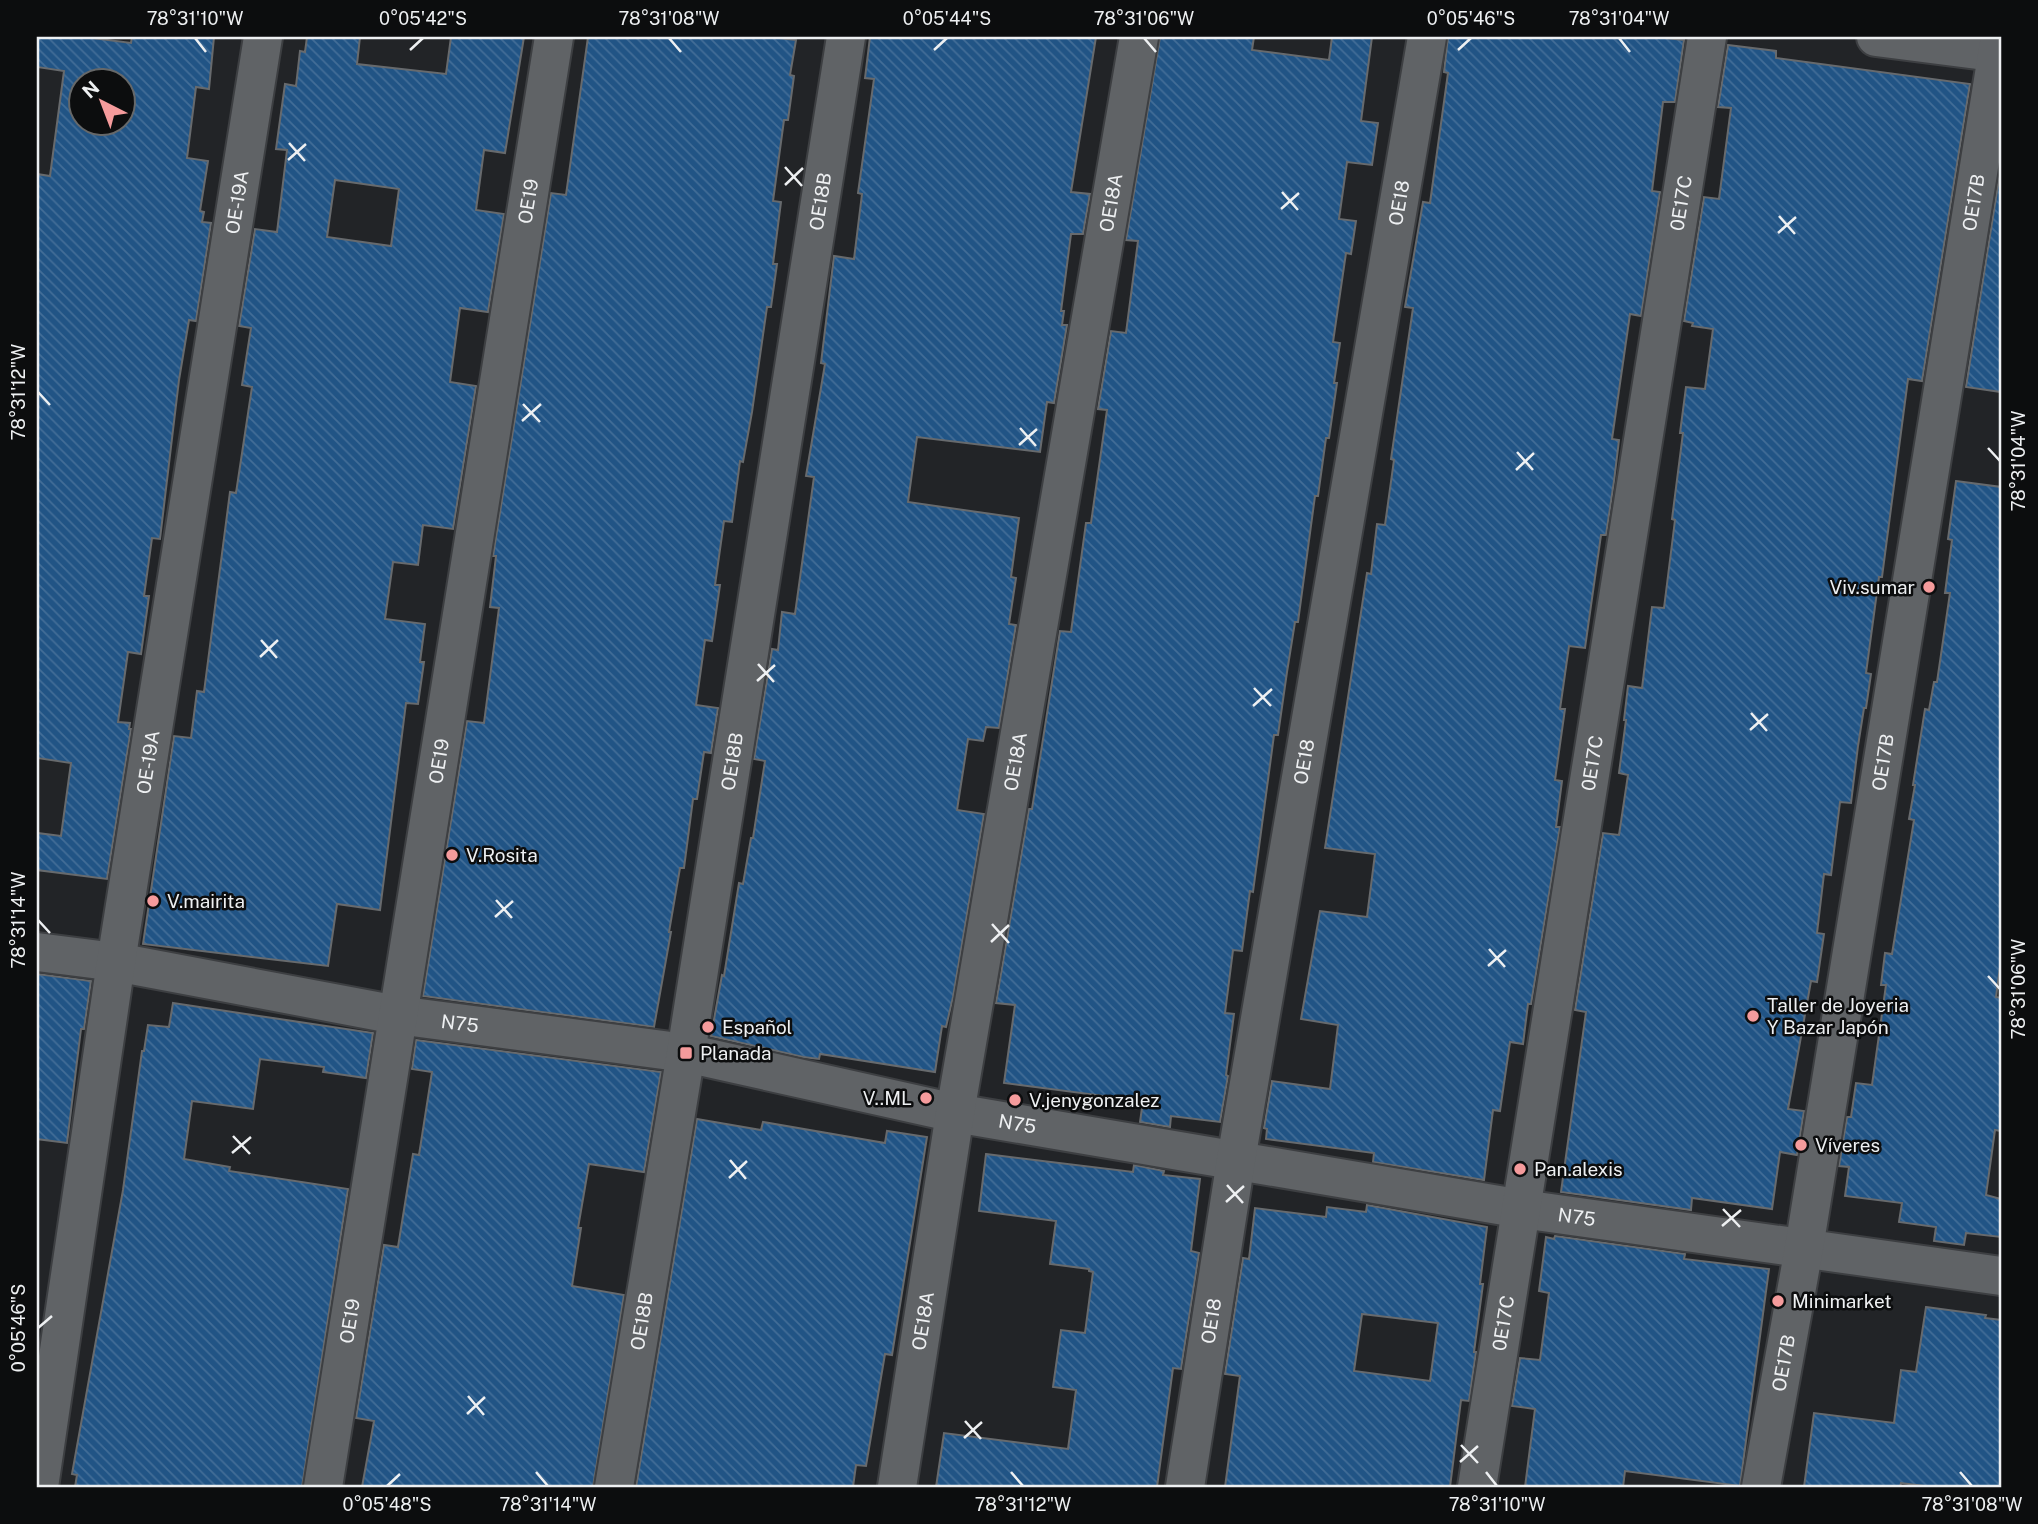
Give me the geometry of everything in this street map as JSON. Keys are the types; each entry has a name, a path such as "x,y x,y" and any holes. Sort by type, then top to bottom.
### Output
{"street":[{"name":"OE-19A","path":"39,1487 116,962 263,37"},
{"name":"OE19","path":"323,1487 554,37"},
{"name":"OE18B","path":"614,1487 686,1053 846,37"},
{"name":"OE18A","path":"897,1487 955,1113 1139,37"},
{"name":"OE18","path":"1185,1487 1236,1160 1427,37"},
{"name":"0E17C","path":"1477,1487 1707,37"},
{"path":"1876,37 2000,47"},
{"name":"OE17B","path":"1761,1487 1804,1248 2000,47"},
{"name":"N75","path":"37,952 116,962 397,1015 686,1053 955,1113 1522,1209 2001,1276"}],"building":[{"path":"37,37 84,37 131,43 132,37 214,37 209,89 196,87 187,158 208,161 200,211 204,212 202,222 211,223 196,321 189,320 179,380 160,539 152,538 144,596 149,596 141,654 128,652 118,722 130,723 131,729 107,879 37,870 37,833 61,836 71,763 37,758 37,174 50,176 64,71 37,67"},
{"path":"307,37 360,37 357,64 446,74 451,37 524,37 505,153 484,150 476,210 504,214 488,312 460,308 450,382 476,386 453,529 423,525 418,565 393,562 385,619 425,624 420,662 424,662 418,704 406,703 380,910 337,904 328,966 143,944 174,736 191,738 197,691 204,692 230,492 236,493 252,387 242,385 251,328 239,326 255,229 277,232 287,150 276,149 285,84 296,86 300,51 305,52","holes":["335,180 399,189 391,246 327,237"]},
{"path":"588,37 770,37 796,40 790,75 794,76 788,120 784,120 773,201 781,202 771,307 767,307 732,522 724,521 715,585 720,585 712,641 705,640 696,705 718,708 711,753 704,752 697,799 693,799 684,868 680,868 654,1027 423,996 467,721 484,723 499,608 490,607 496,556 493,556 551,193 566,195"},
{"path":"870,37 1096,37 1071,192 1090,194 1083,234 1071,234 1061,311 1064,311 1062,325 1067,325 1054,403 1047,402 1040,452 917,437 908,502 1019,518 1011,577 1016,578 1009,624 1016,625 999,728 986,727 983,741 968,739 957,810 984,814 953,997 946,1027 942,1026 935,1072 820,1054 819,1059 803,1057 711,1036 739,883 743,884 753,838 765,761 754,759 772,649 778,650 782,612 795,614 814,477 806,476 825,364 821,363 834,256 854,259 862,194 858,193 874,79 865,78"},
{"path":"1160,37 1254,37 1252,50 1329,60 1332,37 1372,37 1361,121 1378,123 1372,165 1347,162 1339,219 1356,221 1351,254 1346,253 1333,342 1340,343 1334,383 1337,383 1318,496 1315,496 1298,622 1295,622 1278,735 1274,735 1253,892 1250,891 1242,951 1233,950 1225,1013 1234,1014 1220,1122 1171,1116 1170,1127 1140,1122 1143,1101 1004,1083 1015,1005 996,1003 1029,809 1032,809 1060,631 1071,632 1086,523 1091,523 1107,410 1098,409 1111,331 1126,333 1138,241 1126,240"},
{"path":"1448,37 1656,37 1684,40 1675,102 1663,102 1652,191 1660,192 1641,316 1630,314 1612,439 1619,440 1614,481 1606,535 1601,535 1585,648 1569,646 1560,709 1565,709 1555,780 1562,781 1556,827 1560,827 1531,1004 1528,1004 1523,1044 1510,1042 1500,1111 1493,1110 1484,1180 1373,1162 1374,1153 1266,1139 1267,1129 1264,1128 1272,1081 1330,1089 1338,1025 1301,1019 1320,911 1367,917 1375,854 1325,848 1367,573 1371,574 1377,524 1385,525 1394,460 1391,459 1413,308 1405,307 1423,202 1430,203 1448,73 1444,72"},
{"path":"1728,45 1776,51 1776,58 1970,84 1922,381 1908,379 1882,577 1879,577 1866,673 1871,674 1851,803 1840,802 1831,875 1824,874 1817,933 1824,934 1817,982 1811,981 1788,1109 1804,1111 1797,1155 1780,1152 1772,1209 1692,1198 1691,1210 1561,1192 1586,1012 1575,1010 1603,833 1619,835 1628,775 1619,773 1628,686 1642,688 1652,607 1664,608 1675,520 1672,519 1686,387 1705,389 1713,329 1692,326 1693,323 1684,321 1704,197 1719,199 1731,108 1718,107"},
{"path":"2001,166 2001,392 1966,387"},
{"path":"1956,481 2001,487 2001,960 1996,997 2001,998 2001,1131 1995,1130 1986,1195 2001,1199 2001,1237 1966,1233 1964,1245 1934,1241 1936,1227 1899,1222 1902,1203 1845,1196 1849,1167 1839,1166 1856,1083 1872,1085 1886,985 1881,985 1885,953 1892,954 1914,820 1909,819 1925,709 1929,710 1934,682 1937,682 1950,593 1945,593 1952,540 1948,539"},
{"path":"37,974 91,981 84,1029 81,1029 67,1143 37,1139"},
{"path":"173,1003 373,1033 366,1078 323,1072 324,1067 260,1059 253,1109 192,1101 184,1159 230,1167 229,1171 348,1189 302,1487 75,1487 77,1475 72,1474 123,1190 142,1051 148,1025 169,1027"},
{"path":"416,1040 661,1072 644,1172 589,1164 578,1228 581,1228 572,1286 624,1295 593,1487 362,1487 374,1421 356,1418 384,1245 398,1247 413,1154 419,1155 432,1072 412,1069"},
{"path":"697,1119 761,1130 763,1122 885,1143 887,1131 927,1137 892,1355 885,1354 866,1466 856,1465 853,1487 636,1487"},
{"path":"986,1154 1133,1172 1134,1165 1164,1171 1163,1175 1200,1179 1191,1251 1199,1253 1181,1369 1173,1368 1157,1487 936,1487 944,1433 1068,1449 1076,1390 1053,1387 1061,1330 1085,1333 1093,1272 1089,1269 1050,1264 1056,1221 979,1211"},
{"path":"1367,1205 1487,1227 1476,1352 1469,1401 1461,1400 1450,1487 1225,1487 1240,1376 1225,1374 1243,1258 1249,1259 1255,1208 1326,1217 1327,1207 1366,1212","holes":["1362,1314 1438,1323 1430,1381 1354,1371"]},
{"path":"1555,1236 1685,1254 1684,1259 1769,1269 1740,1486 1625,1471 1623,1487 1525,1487 1535,1409 1512,1406 1520,1358 1540,1360 1549,1293 1539,1291 1546,1237 1554,1239"},
{"path":"1926,1307 1986,1315 1985,1318 2001,1320 2001,1487 1933,1487 1901,1483 1900,1487 1804,1487 1814,1413 1894,1423 1901,1370 1916,1372"}],"place":[{"name":"Viv.sumar","path":"1929,587"},
{"name":"V.Rosita","path":"452,855"},
{"name":"V.mairita","path":"153,901"},
{"name":"Taller de Joyeria Y Bazar Japón","path":"1753,1016"},
{"name":"Español","path":"708,1027"},
{"name":"Planada","path":"686,1053"},
{"name":"V..ML","path":"926,1098"},
{"name":"V.jenygonzalez","path":"1015,1100"},
{"name":"Víveres","path":"1801,1145"},
{"name":"Pan.alexis","path":"1520,1169"},
{"name":"Minimarket","path":"1778,1301"}]}
